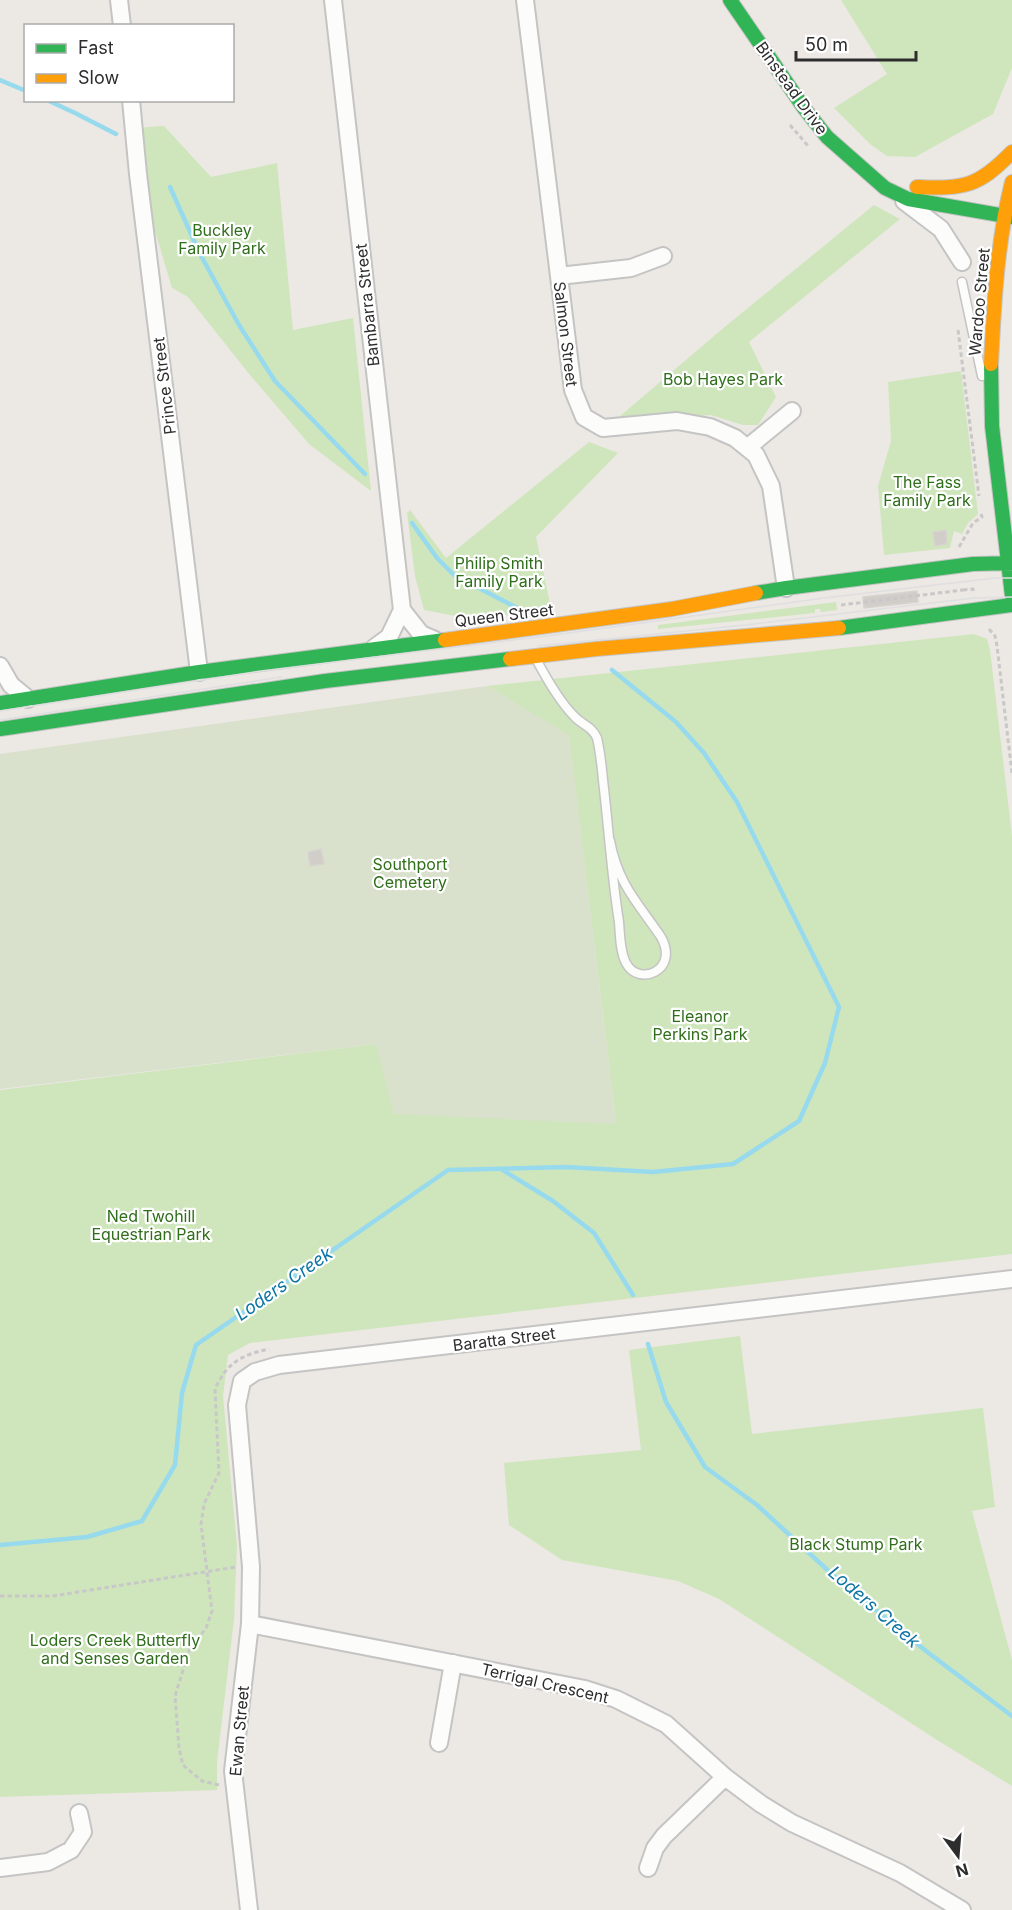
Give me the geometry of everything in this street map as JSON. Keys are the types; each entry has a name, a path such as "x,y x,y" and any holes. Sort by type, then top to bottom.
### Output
{"street":[{"path":"119,0 122,24"},
{"name":"Bambarra Street","path":"333,0 402,610"},
{"name":"Salmon Street","path":"525,0 573,390 584,417 603,428 677,421 699,425 735,438 756,455 771,486 786,588"},
{"name":"Binstead Drive","path":"730,0 827,137 863,169 941,230 962,262"},
{"name":"Prince Street","path":"131,102 199,672"},
{"name":"Binstead Drive","path":"916,187 949,188 972,184 991,173 1012,152"},
{"name":"Binstead Drive","path":"863,169 885,180 973,196"},
{"name":"Wardoo Street","path":"1012,182 1005,202 1009,217 998,258 992,317 990,378 992,426 1010,563 1012,596"},
{"name":"Binstead Drive","path":"890,191 908,198 1009,217"},
{"path":"559,276 631,268 663,256"},
{"path":"747,448 792,411"},
{"name":"Queen Street","path":"0,703 199,672 661,611 786,588 967,565 1010,563"},
{"path":"0,729 325,681 656,643 802,632 1012,605"},
{"path":"374,648 389,637 402,610 421,634 435,640"},
{"path":"0,666 11,685 28,699"},
{"name":"Baratta Street","path":"250,1624 251,1566 237,1406 242,1381 255,1372 279,1365 1012,1279"},
{"name":"Terrigal Crescent","path":"250,1624 585,1689 616,1699 666,1724 725,1777 761,1804 792,1823 900,1873 962,1910"},
{"name":"Ewan Street","path":"249,1910 233,1771 250,1624"},
{"path":"439,1743 453,1662"},
{"path":"648,1868 655,1848 664,1836 725,1777"},
{"path":"0,1868 48,1862 71,1850 82,1832 79,1813"}],"lane":[{"name":"Wardoo Street","path":"962,282 992,426"},
{"path":"535,656 571,713 596,735 624,961 636,972 651,973 660,969 664,963 666,957 663,940 620,877 610,841"}],"path":[{"path":"790,125 813,152"},
{"path":"958,323 982,517 973,524 958,549"},
{"path":"962,582 963,590"},
{"path":"841,605 973,589 974,598"},
{"path":"985,627 995,636 997,646 1012,773"},
{"path":"235,1790 202,1781 183,1766 179,1748 175,1696 189,1651 206,1628 212,1611 201,1524 204,1504 219,1473 215,1389 221,1376 232,1363 249,1354 270,1349"},
{"path":"0,1596 52,1596 251,1566"}],"green space":[{"path":"841,0 1012,0 1012,68 993,114 915,157 887,156 870,144 834,108 887,74"},
{"name":"Buckley Family Park","path":"164,126 211,177 277,163 293,330 353,318 371,491 309,444 188,297 172,288 138,174 135,128"},
{"name":"Bob Hayes Park","path":"874,205 900,219 749,342 776,397 758,425 743,425 711,415 648,419 619,417 721,330"},
{"name":"The Fass Family Park","path":"961,371 978,514 968,523 962,534 954,531 950,548 884,555 878,486 891,441 888,382"},
{"name":"Philip Smith Family Park","path":"589,442 618,453 536,537 551,608 499,616 461,617 424,610 415,576 407,513 410,510 446,558"},
{"path":"836,602 837,610 821,612 820,609 815,609 815,613 658,629 658,625"},
{"name":"Ned Twohill Equestrian Park","path":"974,634 987,639 990,650 1012,836 1012,1254 250,1343 228,1355 223,1396 237,1546 234,1619 217,1762 217,1790 0,1797 0,1090 376,1044 616,1123 569,736 487,686"},
{"name":"Southport Cemetery","path":"487,686 569,735 616,1124 394,1114 376,1044 0,1089 0,754"},
{"name":"Black Stump Park","path":"740,1336 752,1434 983,1408 995,1507 972,1511 1012,1660 1012,1786 719,1599 678,1581 562,1560 509,1525 504,1463 641,1450 629,1350"}],"building":[{"path":"946,530 947,544 935,546 933,532"},
{"path":"917,591 918,602 864,608 863,597"},
{"path":"321,849 324,864 310,866 308,852"}],"waterway":[{"path":"0,80 24,90"},
{"path":"51,102 116,134"},
{"path":"170,187 200,254 239,325 275,381 365,474"},
{"path":"412,523 437,558 454,575 519,609"},
{"path":"0,1545 87,1537 142,1521 175,1465 182,1393 196,1345 448,1170 566,1167 653,1172 733,1164 799,1121 825,1063 839,1007 737,802 704,753 676,722 612,670"},
{"name":"Loders Creek","path":"501,1169 553,1201 594,1233 633,1295"},
{"name":"Loders Creek","path":"648,1344 666,1402 705,1467 757,1505 834,1576 926,1651 1012,1716"}],"tram line":[{"path":"0,711 261,671 554,635 824,598 1012,578"},
{"path":"538,646 746,625 974,598 1012,597"},
{"path":"0,720 282,677"}],"traffic: fast":[{"path":"730,0 804,108 827,137 885,188 908,199 1012,217"},
{"path":"991,364 992,426 1012,596"},
{"path":"756,593 973,564 1012,563"},
{"path":"839,628 1012,605"},
{"path":"0,703 199,672 445,640"},
{"path":"0,729 325,681 510,659"}],"traffic: slow":[{"path":"917,187 947,187 969,183 989,173 1012,152"},
{"path":"991,364 1000,250 1012,182"},
{"path":"445,640 672,609 756,593"},
{"path":"510,659 596,649 839,628"}],"park label":[{"name":"Eleanor Perkins Park","path":"700,1025"},
{"name":"Loders Creek Butterfly and Senses Garden","path":"115,1649"}]}
